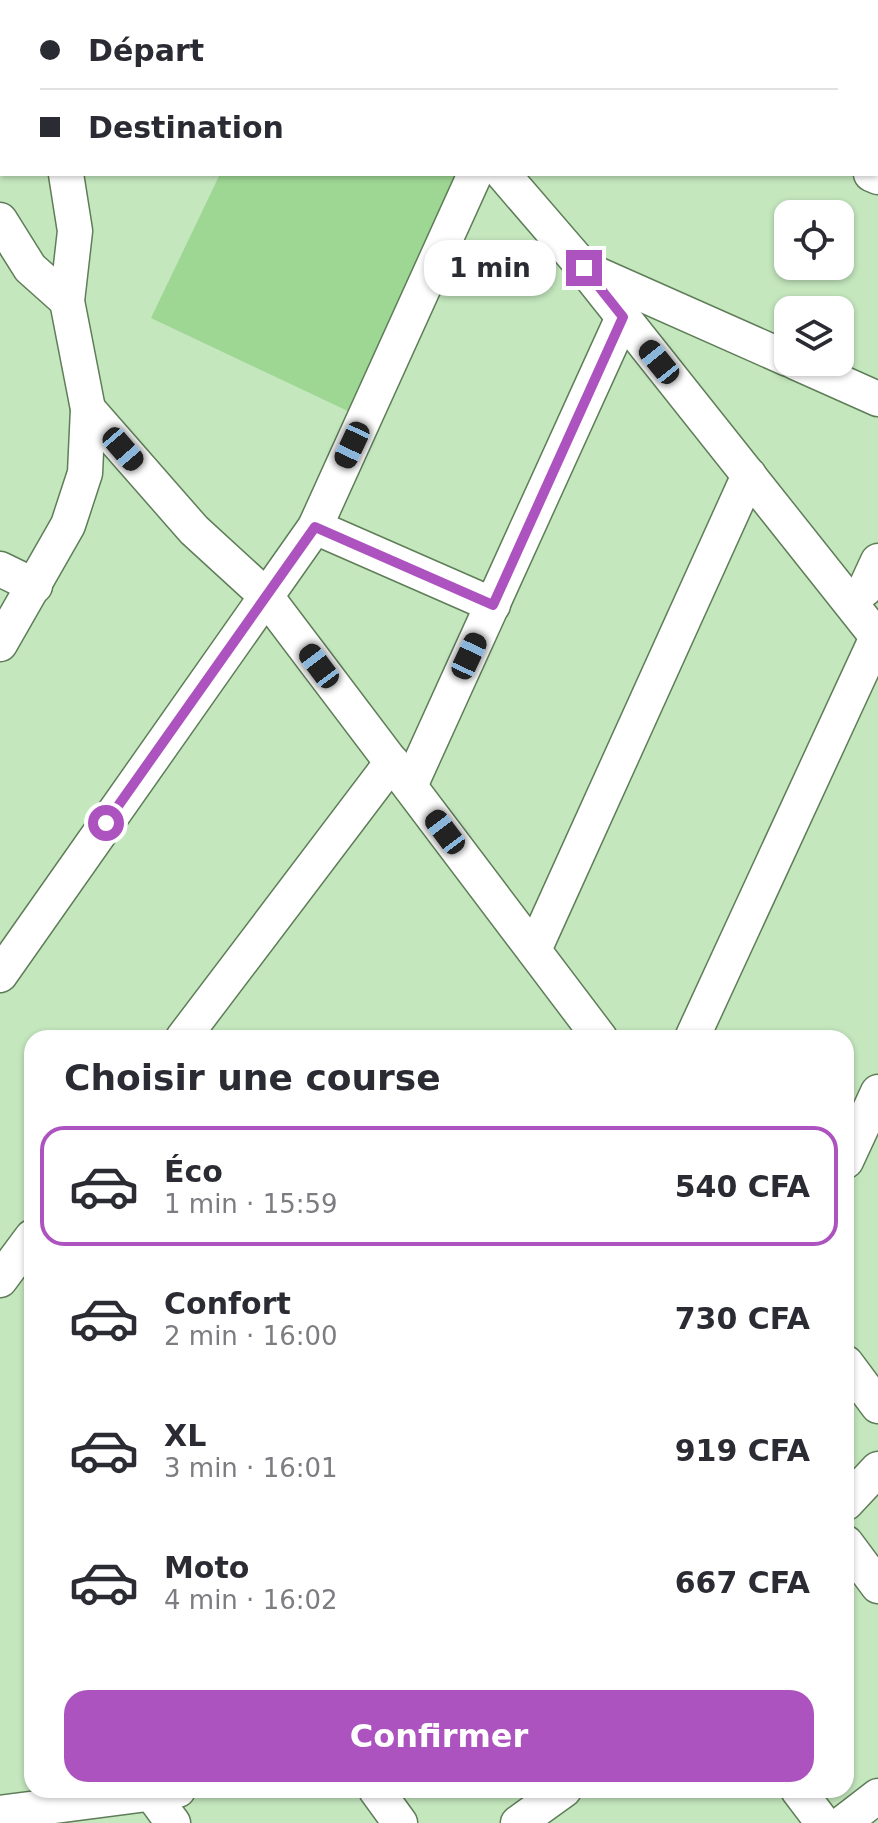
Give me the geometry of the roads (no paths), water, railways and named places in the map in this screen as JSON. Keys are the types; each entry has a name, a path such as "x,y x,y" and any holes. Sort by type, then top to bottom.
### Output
{"street":[{"path":"0,644 68,525 85,473 88,409 67,301 75,231 66,176"},
{"path":"0,975 315,527 474,176"},
{"path":"505,176 584,268 749,475 867,587 878,637 696,1030"},
{"path":"0,220 30,268 67,301"},
{"path":"584,268 774,353"},
{"path":"190,1030 401,774 493,605 623,317"},
{"path":"826,376 878,399"},
{"path":"88,409 194,530 265,595 594,1030"},
{"path":"534,950 749,475"},
{"path":"315,527 493,605"},
{"path":"0,569 35,586"},
{"path":"854,1144 878,1092"},
{"path":"854,1374 878,1406"},
{"path":"854,1494 878,1469"},
{"path":"854,1554 878,1586"},
{"path":"843,1823 878,1796"},
{"path":"0,1813 117,1798"},
{"path":"166,1798 173,1823"},
{"path":"382,1798 400,1823"},
{"path":"518,1823 553,1798"},
{"path":"804,1798 823,1823"}]}
